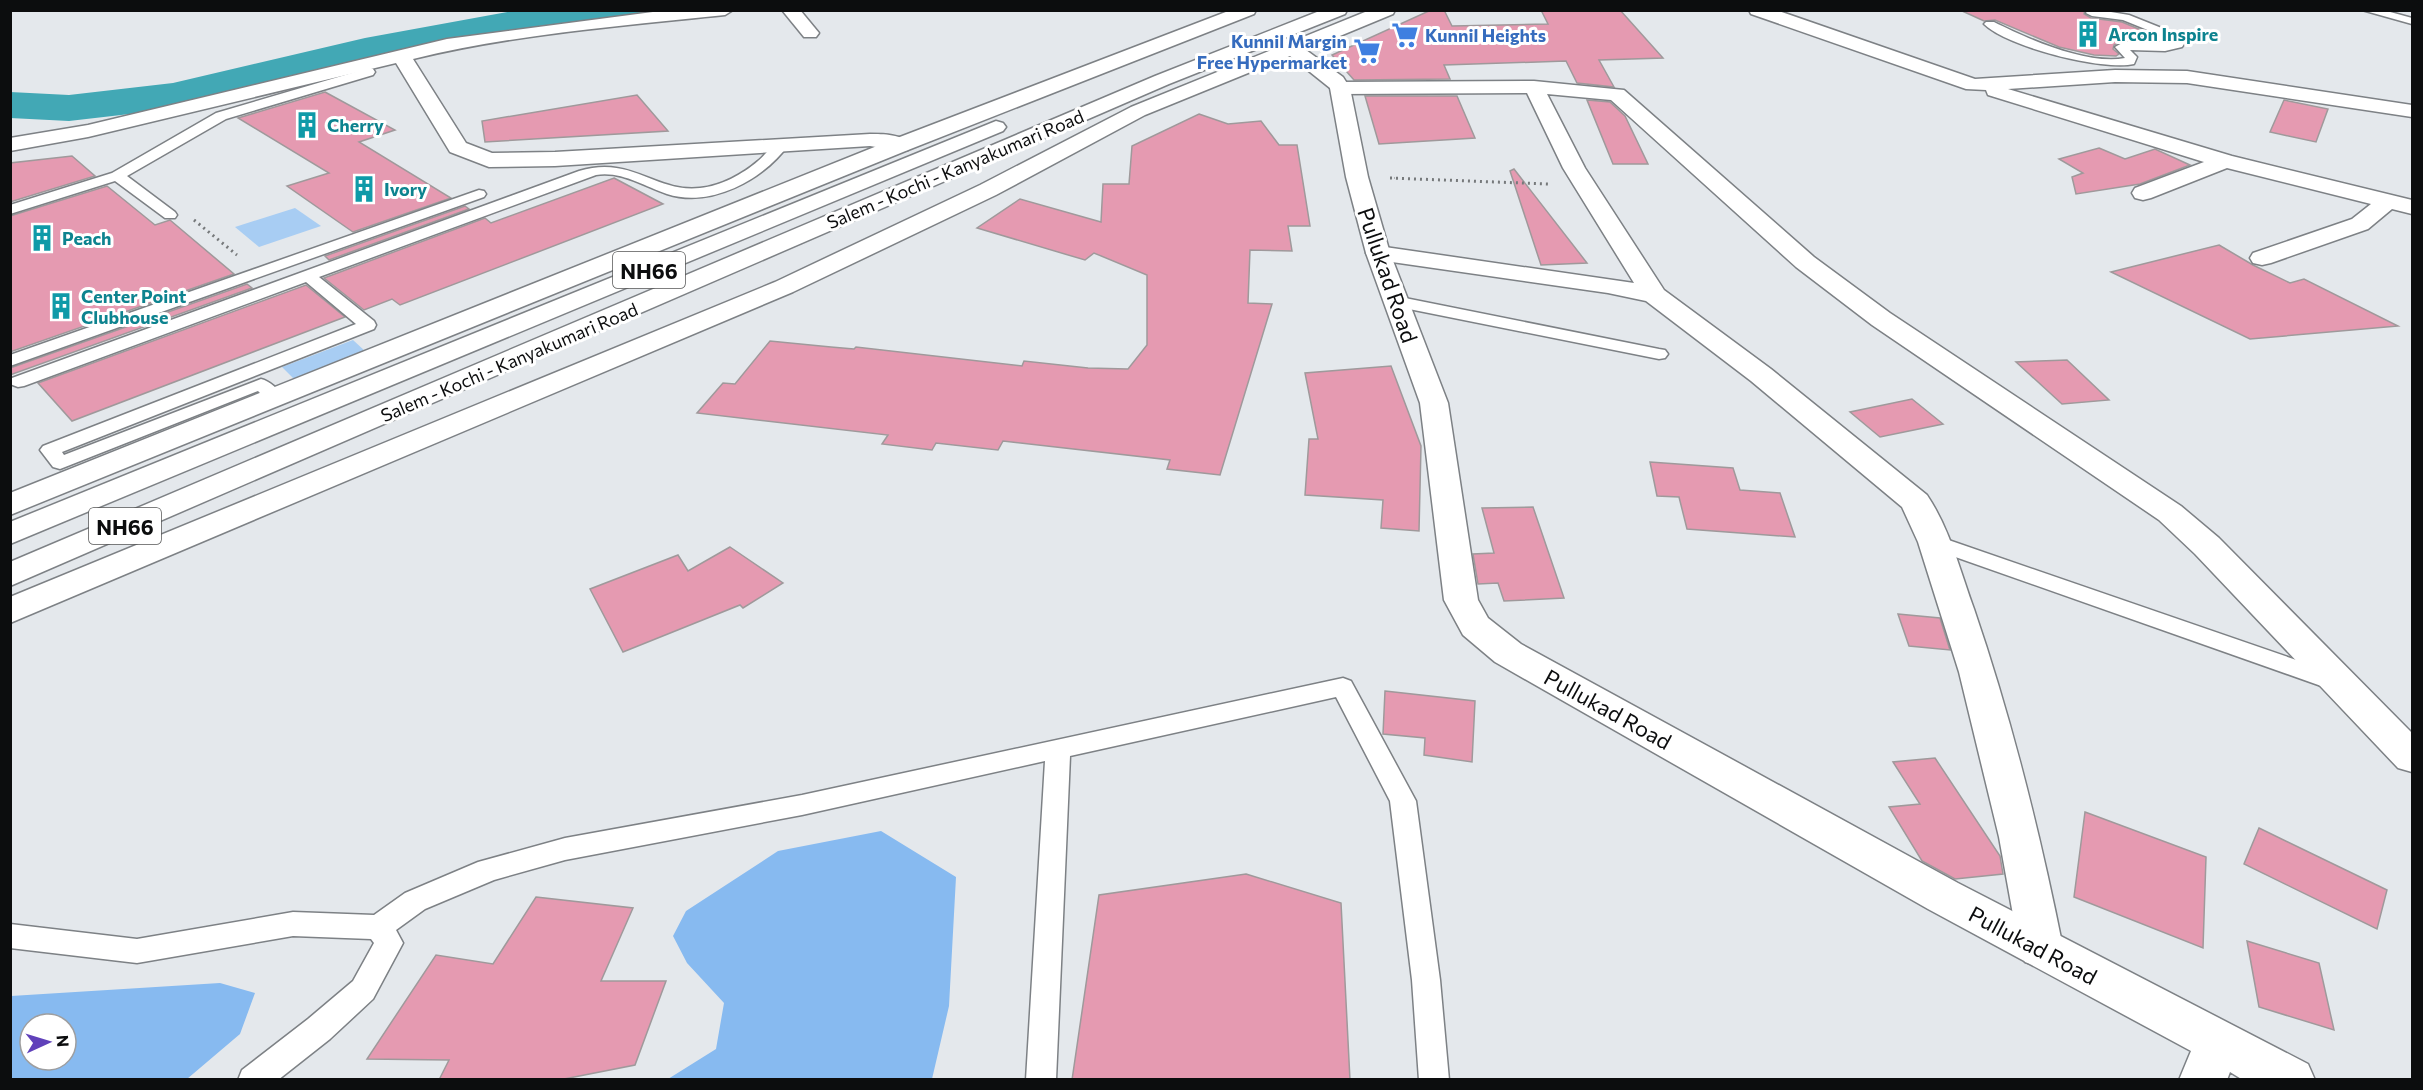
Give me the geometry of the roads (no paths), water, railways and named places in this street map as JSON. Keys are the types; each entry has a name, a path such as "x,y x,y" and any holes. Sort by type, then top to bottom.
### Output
{"main road":[{"path":"10,145 88,131 447,45 536,31 725,10"},
{"path":"790,10 810,33"},
{"path":"10,505 900,145 1248,10"},
{"name":"Salem - Kochi - Kanyakumari Road","path":"10,534 1134,70 1289,10"},
{"name":"Salem - Kochi - Kanyakumari Road","path":"10,575 1151,84 1340,10"},
{"path":"10,610 784,287 988,190 1138,111 1294,50 1387,10"},
{"path":"1757,10 1973,85 2224,161 2412,207"},
{"path":"1294,50 1336,81 1340,88 1534,87 1617,94 1805,262 1881,319 2170,513 2207,546 2412,757"},
{"path":"401,55 458,147 489,160 555,159 870,140 887,141 900,145"},
{"path":"1973,85 2115,76 2187,77 2412,111"},
{"path":"1534,87 1544,112 1583,185 1655,296"},
{"name":"Pullukad Road","path":"1340,88 1357,177 1378,253 1434,403 1461,600 1475,626 1508,653 1923,885 2041,948 2211,1061 2291,1080"},
{"path":"2143,193 2224,161"},
{"path":"2262,258 2360,224 2387,202"},
{"path":"1378,253 1608,285 1655,296 1693,322 1761,375 1916,502 1934,542 1977,672 2017,826 2041,948"}],"lane":[{"path":"2367,10 2412,21"},
{"path":"1990,24 2029,42 2112,64 2130,61 2131,57 2121,47 2124,46 2178,44 2175,37 2125,17 2092,13"},
{"path":"2125,63 2146,77"},
{"path":"10,210 117,176 220,116 369,72"},
{"path":"18,382 562,182 605,169 626,173 675,191 693,195 749,175 777,152 782,144"},
{"path":"117,176 170,215"},
{"path":"10,361 479,194"},
{"path":"274,398 261,384 60,464 50,450 368,325 308,276"},
{"path":"1395,301 1659,354"},
{"path":"1934,542 2341,684"},
{"path":"10,936 137,951 293,924 379,927 415,901 477,874 554,852 802,805 1343,687 1403,801 1426,980 1434,1080"},
{"path":"1041,1080 1058,750"},
{"path":"253,1080 319,1029 363,990 389,943 379,927"}],"waterway":[{"path":"10,105 69,108 173,96 365,50 518,22 629,10"}],"place":[{"name":"Arcon Inspire","path":"2088,34"},
{"name":"Kunnil Heights","path":"1405,35"},
{"name":"Kunnil Margin Free Hypermarket","path":"1367,51"},
{"name":"Cherry","path":"307,125"},
{"name":"Ivory","path":"364,189"},
{"name":"Peach","path":"42,238"},
{"name":"Center Point Clubhouse","path":"61,306"}]}
